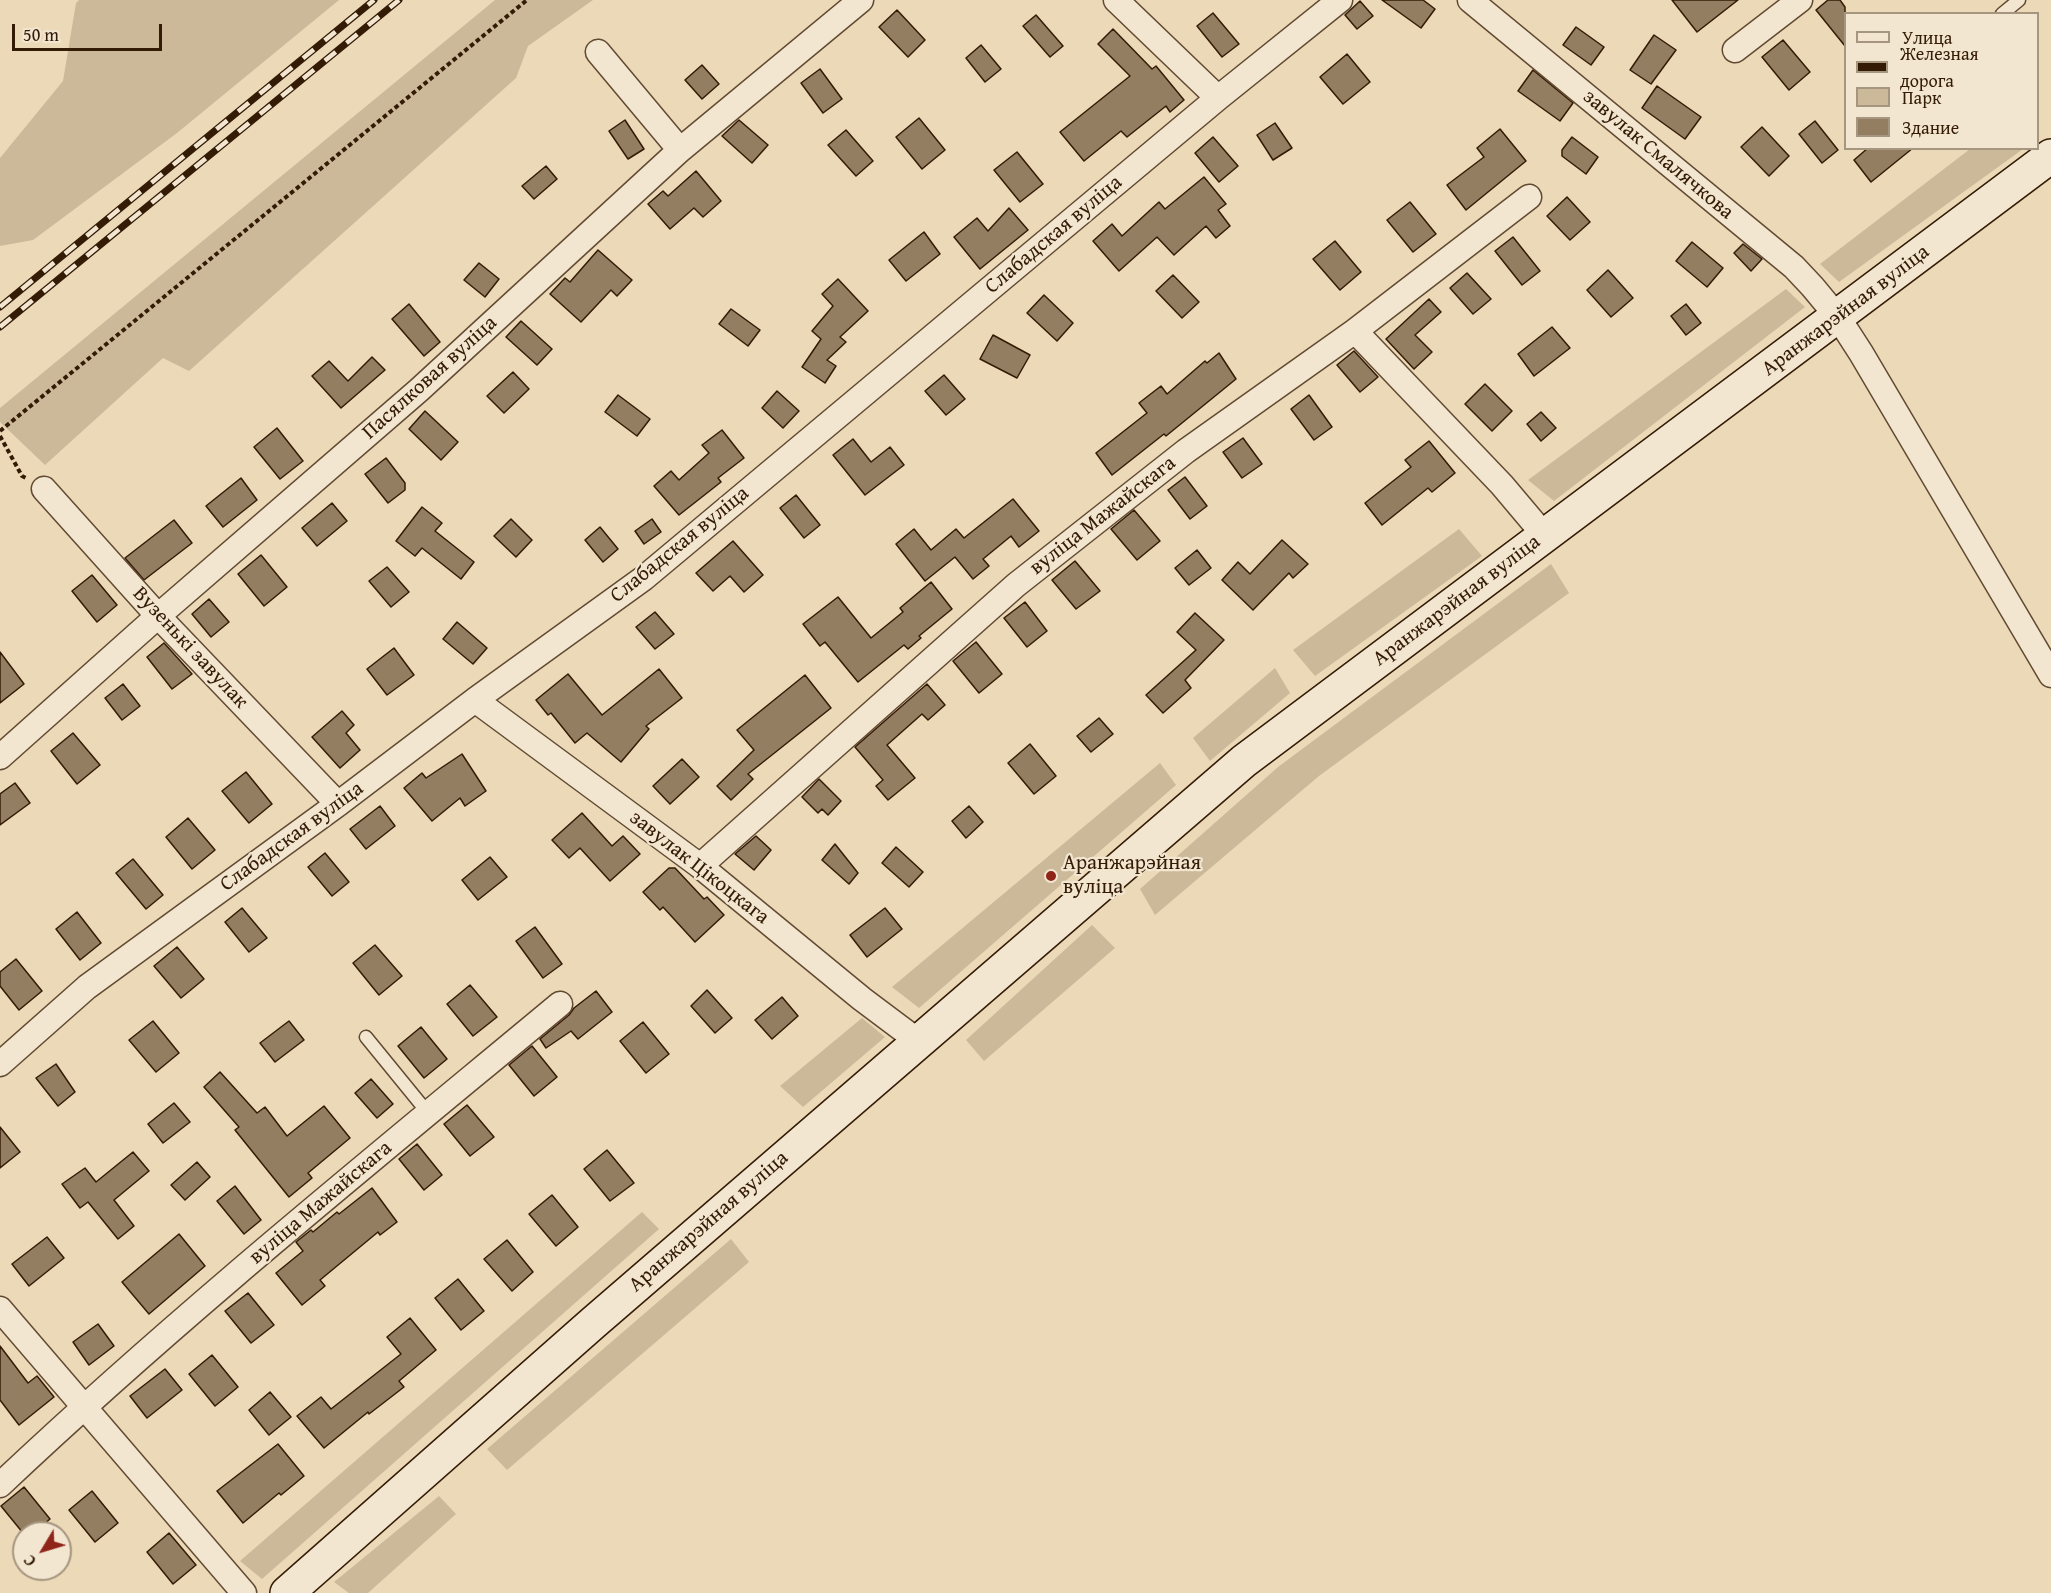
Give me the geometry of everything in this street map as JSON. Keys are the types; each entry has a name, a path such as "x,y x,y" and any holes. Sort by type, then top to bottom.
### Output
{"main road":[{"name":"Аранжарэйная вуліца","path":"287,1593 918,1041 1244,761 1839,317 2049,152"}],"street":[{"name":"Пасялковая вуліца","path":"0,757 158,616 419,390 680,150 861,0"},
{"path":"1116,0 1218,98"},
{"name":"Слабадская вуліца","path":"0,1064 87,987 644,578 1218,98 1340,0"},
{"name":"завулак Смалячкова","path":"1470,0 1794,267 1839,317 2051,675"},
{"path":"1735,50 1800,0"},
{"path":"598,52 680,150"},
{"name":"вуліца Мажайскага","path":"700,866 1016,585 1186,451 1355,331 1529,197"},
{"path":"1355,331 1502,485 1545,536"},
{"name":"Вузенькі завулак","path":"44,489 158,616 338,804"},
{"name":"завулак Цікоцкага","path":"475,700 700,866 868,1005 918,1041"},
{"name":"вуліца Мажайскага","path":"0,1485 84,1406 428,1113 560,1004"},
{"path":"0,1309 244,1593"}],"lane":[{"path":"2004,12 2019,0"},
{"path":"366,1036 428,1113"}],"path":[{"path":"0,431 527,0"},
{"path":"0,436 22,476 44,489"}],"green space":[{"path":"79,0 339,0 177,133 33,240 0,246 0,158 63,81 76,3"},
{"path":"495,0 593,0 528,46 516,78 189,371 163,358 45,465 0,422 0,408"},
{"path":"1969,150 2022,150 1839,282 1820,264"},
{"path":"1786,289 1805,307 1554,501 1528,480"},
{"path":"1459,529 1482,556 1315,676 1293,650"},
{"path":"1551,564 1569,593 1319,776 1155,915 1140,889 1278,767"},
{"path":"1275,668 1290,693 1210,761 1193,738"},
{"path":"1160,763 1176,785 919,1008 892,987"},
{"path":"1092,925 1115,948 984,1061 966,1040"},
{"path":"862,1018 885,1037 803,1107 780,1086"},
{"path":"642,1212 659,1229 262,1579 240,1561"},
{"path":"731,1239 749,1262 507,1470 487,1449"},
{"path":"439,1496 456,1514 368,1593 349,1593 334,1582"}],"building":[{"path":"1382,0 1423,0 1435,9 1421,28"},
{"path":"1672,0 1738,0 1697,32"},
{"path":"1828,0 1840,0 1845,7 1844,45 1816,10"},
{"path":"1360,1 1373,16 1357,29 1345,15"},
{"path":"897,10 925,40 908,57 879,27"},
{"path":"1213,13 1239,44 1222,57 1197,26"},
{"path":"1036,15 1063,46 1050,57 1023,26"},
{"path":"1576,27 1604,47 1591,65 1563,45"},
{"path":"1113,29 1152,69 1156,66 1184,100 1170,112 1166,106 1127,137 1121,131 1084,161 1060,132 1130,76 1098,44"},
{"path":"1654,35 1676,50 1651,84 1630,70"},
{"path":"1783,40 1810,72 1789,90 1762,57"},
{"path":"981,45 1001,69 985,82 966,58"},
{"path":"1347,54 1370,82 1343,104 1320,77"},
{"path":"702,65 719,84 702,99 685,80"},
{"path":"820,69 842,99 823,113 801,83"},
{"path":"1533,70 1573,103 1560,121 1518,91"},
{"path":"1657,86 1701,117 1685,139 1642,108"},
{"path":"919,118 945,150 922,169 896,137"},
{"path":"625,120 644,149 628,159 609,131"},
{"path":"739,120 768,145 752,163 722,136"},
{"path":"1815,121 1838,150 1822,163 1799,134"},
{"path":"1275,123 1292,148 1273,160 1257,135"},
{"path":"1762,127 1789,156 1769,176 1741,147"},
{"path":"1500,129 1526,161 1466,210 1447,185 1484,157 1477,148"},
{"path":"846,130 873,161 856,176 828,145"},
{"path":"1213,137 1238,166 1219,182 1195,153"},
{"path":"1572,137 1598,157 1586,174 1562,156 1562,150"},
{"path":"1866,150 1911,150 1871,182 1854,160"},
{"path":"1017,152 1043,184 1020,202 994,170"},
{"path":"546,166 557,179 534,199 522,186"},
{"path":"696,171 721,201 703,217 694,208 670,229 648,204 663,191 668,196"},
{"path":"1204,177 1226,204 1218,210 1230,226 1216,238 1206,226 1174,255 1157,237 1119,271 1093,241 1112,224 1122,236 1159,202 1165,209"},
{"path":"1567,197 1590,222 1570,240 1547,216"},
{"path":"1410,202 1436,234 1413,252 1387,220"},
{"path":"1009,208 1028,230 980,269 954,237 977,218 988,231"},
{"path":"924,232 940,254 906,281 889,260"},
{"path":"1513,237 1540,271 1522,285 1495,251"},
{"path":"1335,241 1361,272 1340,290 1313,259"},
{"path":"1692,242 1723,268 1707,287 1676,261"},
{"path":"1743,244 1762,259 1751,271 1734,253"},
{"path":"598,250 632,280 617,296 611,290 581,322 550,294 565,278 570,282"},
{"path":"479,263 499,279 485,297 464,280"},
{"path":"1608,270 1633,298 1611,317 1587,290"},
{"path":"1467,273 1491,299 1473,314 1450,288"},
{"path":"1173,275 1199,302 1182,318 1156,291"},
{"path":"838,279 868,311 840,337 846,342 827,360 836,366 825,383 802,367 821,339 812,331 833,306 822,294"},
{"path":"1044,295 1073,323 1057,341 1027,313"},
{"path":"1429,299 1441,312 1415,335 1432,352 1414,369 1386,339"},
{"path":"409,304 440,342 424,356 392,319"},
{"path":"1686,304 1701,323 1686,335 1671,316"},
{"path":"731,309 760,330 748,346 719,324"},
{"path":"521,321 552,349 537,365 506,337"},
{"path":"1552,327 1570,348 1534,376 1518,354"},
{"path":"993,335 1030,355 1017,378 980,359"},
{"path":"1354,351 1378,377 1360,392 1337,365"},
{"path":"1219,353 1236,379 1166,436 1164,434 1112,475 1096,453 1147,413 1139,403 1161,386 1167,394 1205,361 1207,363"},
{"path":"372,357 385,370 341,408 312,376 329,361 348,381"},
{"path":"513,372 529,389 504,413 487,396"},
{"path":"944,375 965,399 946,415 925,391"},
{"path":"1485,384 1512,411 1492,431 1465,404"},
{"path":"777,391 799,411 783,428 762,408"},
{"path":"618,395 650,419 637,436 605,412"},
{"path":"1309,395 1332,427 1314,440 1291,409"},
{"path":"425,411 458,442 441,460 409,429"},
{"path":"1541,412 1556,428 1541,441 1527,424"},
{"path":"277,428 303,461 280,479 254,447"},
{"path":"722,430 744,458 718,478 721,482 679,515 654,486 671,471 679,480 709,453 702,445"},
{"path":"1243,438 1262,464 1242,478 1223,452"},
{"path":"853,439 871,462 890,447 904,465 865,495 833,455"},
{"path":"1429,441 1455,473 1432,492 1428,488 1382,525 1365,503 1411,467 1405,460"},
{"path":"386,458 405,483 405,490 388,503 365,474"},
{"path":"1185,477 1207,506 1190,519 1168,490"},
{"path":"241,478 257,500 223,527 206,506"},
{"path":"796,495 820,525 804,538 780,508"},
{"path":"1013,499 1039,531 1019,547 1011,536 983,559 989,566 973,579 955,557 925,581 896,544 914,529 931,550 956,529 964,538"},
{"path":"332,503 347,521 317,546 302,528"},
{"path":"422,507 442,523 435,531 474,562 461,579 422,548 415,556 396,541"},
{"path":"1134,510 1160,541 1137,560 1111,529"},
{"path":"511,519 532,540 516,557 494,536"},
{"path":"652,519 661,532 644,544 635,531"},
{"path":"174,520 192,543 144,580 125,558"},
{"path":"600,527 618,549 603,562 585,540"},
{"path":"1282,540 1308,564 1293,578 1289,573 1253,610 1222,580 1238,562 1250,574"},
{"path":"733,541 763,575 744,592 730,576 713,591 696,573"},
{"path":"1197,550 1211,568 1189,585 1175,568"},
{"path":"261,555 287,587 264,606 238,574"},
{"path":"1075,561 1100,591 1076,609 1052,580"},
{"path":"387,567 409,592 391,607 369,581"},
{"path":"92,575 117,605 97,622 72,591"},
{"path":"931,582 952,609 919,636 921,638 908,649 904,645 858,682 825,642 820,646 803,624 838,597 871,638 903,612 900,608"},
{"path":"209,599 229,622 211,637 192,614"},
{"path":"1025,602 1047,631 1027,647 1004,618"},
{"path":"655,612 674,634 655,649 636,627"},
{"path":"1195,613 1224,640 1185,680 1191,688 1163,713 1146,695 1196,650 1177,632"},
{"path":"457,622 487,648 473,664 443,639"},
{"path":"976,642 1002,674 979,693 953,661"},
{"path":"164,643 192,674 172,689 147,657"},
{"path":"394,648 414,675 387,695 367,669"},
{"path":"0,652 24,684 0,703"},
{"path":"659,669 682,698 646,726 649,729 621,762 587,733 575,743 551,713 548,715 536,700 568,674 602,715"},
{"path":"805,675 831,708 748,774 753,779 731,800 717,786 754,750 737,730"},
{"path":"123,684 140,706 122,720 105,698"},
{"path":"927,684 945,705 928,720 922,714 887,745 915,778 888,800 876,786 883,780 855,747"},
{"path":"342,711 354,725 346,733 360,750 340,768 312,737"},
{"path":"1099,718 1113,734 1091,752 1077,736"},
{"path":"73,733 100,765 77,784 51,751"},
{"path":"1030,744 1056,776 1034,794 1008,763"},
{"path":"462,754 486,791 465,806 460,798 432,821 404,788 422,773 426,778"},
{"path":"682,759 699,777 670,804 653,786"},
{"path":"246,772 272,804 249,823 222,791"},
{"path":"819,779 841,801 828,815 822,809 818,813 802,797"},
{"path":"15,783 30,803 0,825 0,794"},
{"path":"380,806 395,826 366,849 350,829"},
{"path":"969,806 983,822 966,838 952,821"},
{"path":"582,813 612,846 623,836 640,854 610,881 580,848 569,858 552,840"},
{"path":"188,818 215,850 192,869 166,837"},
{"path":"756,836 771,850 754,870 735,854"},
{"path":"835,844 858,873 849,884 822,860"},
{"path":"896,847 923,872 909,887 882,863"},
{"path":"325,853 349,882 332,896 308,867"},
{"path":"490,857 507,877 478,900 462,880"},
{"path":"133,859 163,895 146,909 116,873"},
{"path":"669,868 675,868 704,899 707,897 724,915 695,942 663,907 660,910 643,892"},
{"path":"242,908 267,938 249,952 225,922"},
{"path":"885,908 902,929 867,957 850,935"},
{"path":"77,912 101,943 80,960 56,929"},
{"path":"535,927 562,964 543,978 516,941"},
{"path":"375,945 402,976 379,995 353,963"},
{"path":"177,947 204,979 181,998 154,966"},
{"path":"16,959 42,991 19,1010 0,986 0,972"},
{"path":"470,985 497,1017 473,1036 447,1004"},
{"path":"707,990 732,1018 715,1033 691,1006"},
{"path":"596,991 612,1012 578,1039 571,1031 546,1048 540,1039"},
{"path":"782,997 798,1016 772,1039 755,1020"},
{"path":"153,1021 179,1053 156,1072 129,1040"},
{"path":"289,1021 304,1040 275,1062 260,1043"},
{"path":"643,1022 669,1054 646,1073 620,1041"},
{"path":"421,1027 447,1059 424,1078 398,1046"},
{"path":"532,1046 557,1077 534,1096 509,1065"},
{"path":"56,1064 75,1092 58,1106 36,1078"},
{"path":"220,1072 257,1113 265,1107 287,1136 324,1106 350,1138 308,1173 312,1178 289,1197 235,1130 239,1127 204,1087"},
{"path":"371,1079 393,1104 377,1118 355,1093"},
{"path":"174,1103 190,1122 163,1143 148,1124"},
{"path":"467,1105 494,1137 470,1156 444,1124"},
{"path":"0,1127 20,1152 0,1168"},
{"path":"417,1144 442,1175 424,1190 399,1159"},
{"path":"607,1150 634,1183 610,1201 584,1169"},
{"path":"133,1152 149,1171 114,1200 134,1226 118,1239 88,1202 80,1208 62,1184 85,1168 96,1182"},
{"path":"197,1162 210,1177 185,1200 171,1185"},
{"path":"235,1186 261,1220 244,1234 217,1201"},
{"path":"372,1188 397,1222 380,1235 378,1232 320,1280 325,1286 302,1305 276,1273 303,1251 296,1242 311,1230 313,1232 337,1212 339,1214"},
{"path":"552,1195 578,1227 556,1246 529,1214"},
{"path":"179,1234 205,1266 149,1314 122,1282"},
{"path":"47,1237 64,1258 29,1286 12,1264"},
{"path":"507,1240 533,1272 512,1291 484,1259"},
{"path":"458,1279 484,1311 461,1330 435,1298"},
{"path":"248,1293 274,1325 251,1343 225,1311"},
{"path":"410,1318 436,1350 399,1381 404,1387 369,1414 368,1412 324,1448 297,1416 321,1397 331,1409 401,1354 387,1337"},
{"path":"98,1324 114,1346 89,1365 73,1342"},
{"path":"0,1346 28,1383 37,1376 54,1397 19,1425 0,1400"},
{"path":"212,1355 238,1387 215,1406 189,1374"},
{"path":"165,1369 182,1390 147,1418 130,1396"},
{"path":"270,1392 291,1417 269,1435 249,1410"},
{"path":"278,1444 304,1476 243,1523 217,1491"},
{"path":"24,1487 50,1519 48,1521 13,1521 1,1506"},
{"path":"92,1491 118,1523 95,1542 69,1510"},
{"path":"169,1533 196,1565 173,1584 147,1552"}],"railway":[{"path":"0,307 374,0"},
{"path":"0,327 399,0"}],"place":[{"name":"Аранжарэйная вуліца","path":"1051,876"}]}
